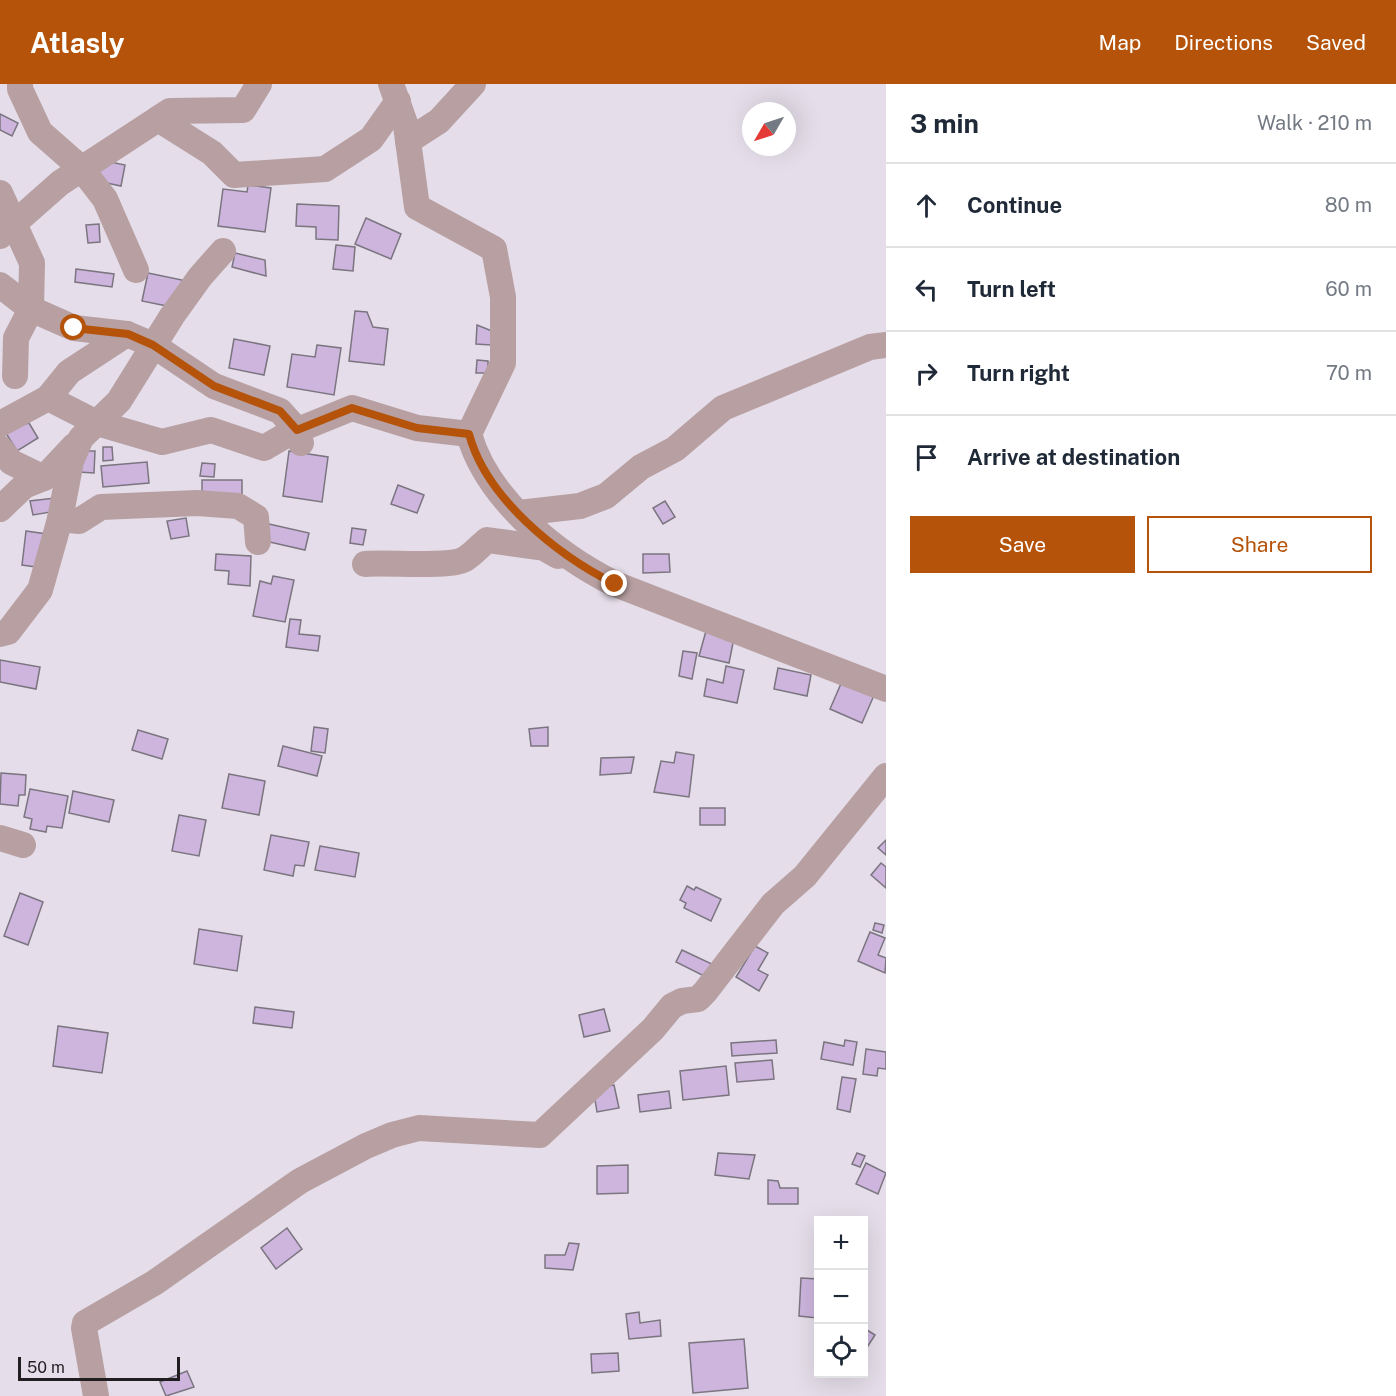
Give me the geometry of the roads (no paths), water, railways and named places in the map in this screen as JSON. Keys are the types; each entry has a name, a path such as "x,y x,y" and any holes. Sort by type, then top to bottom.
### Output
{"street":[{"path":"7,229 81,168 104,152 118,147 170,111 243,110 259,84"},
{"path":"408,141 439,121 473,84"},
{"path":"13,89 40,132 81,168 105,199 136,270"},
{"path":"158,119 212,153 234,175 325,169 370,140 394,93"},
{"path":"394,93 406,126 417,207 494,249 502,297 502,363 469,434 475,455 519,513 581,566"},
{"path":"0,193 7,229 32,263 31,309 16,338 15,376"},
{"path":"0,509 24,486 44,478 119,401 153,345 200,277 223,251"},
{"path":"0,285 31,309 74,328 128,334 153,345 214,386 280,411 299,436"},
{"path":"0,424 48,398 69,372 128,334"},
{"path":"519,513 580,506 606,495 641,467 675,449 723,408 870,347 886,345"},
{"path":"48,398 89,430 162,442 211,430 264,447 299,436 352,408 417,428 469,434"},
{"path":"0,634 8,632 40,590 60,519 71,461 89,430"},
{"path":"0,448 11,462 44,478"},
{"path":"60,519 79,520 101,507 197,502 238,506 256,518 258,542"},
{"path":"365,564 391,562 435,565 463,560 487,540 544,548 567,562 581,566 615,584 886,689"},
{"path":"96,1396 85,1323 154,1283 300,1181 366,1146 419,1128 540,1135 653,1029 672,1006 698,999 705,992 773,904 805,876 886,776"}]}
